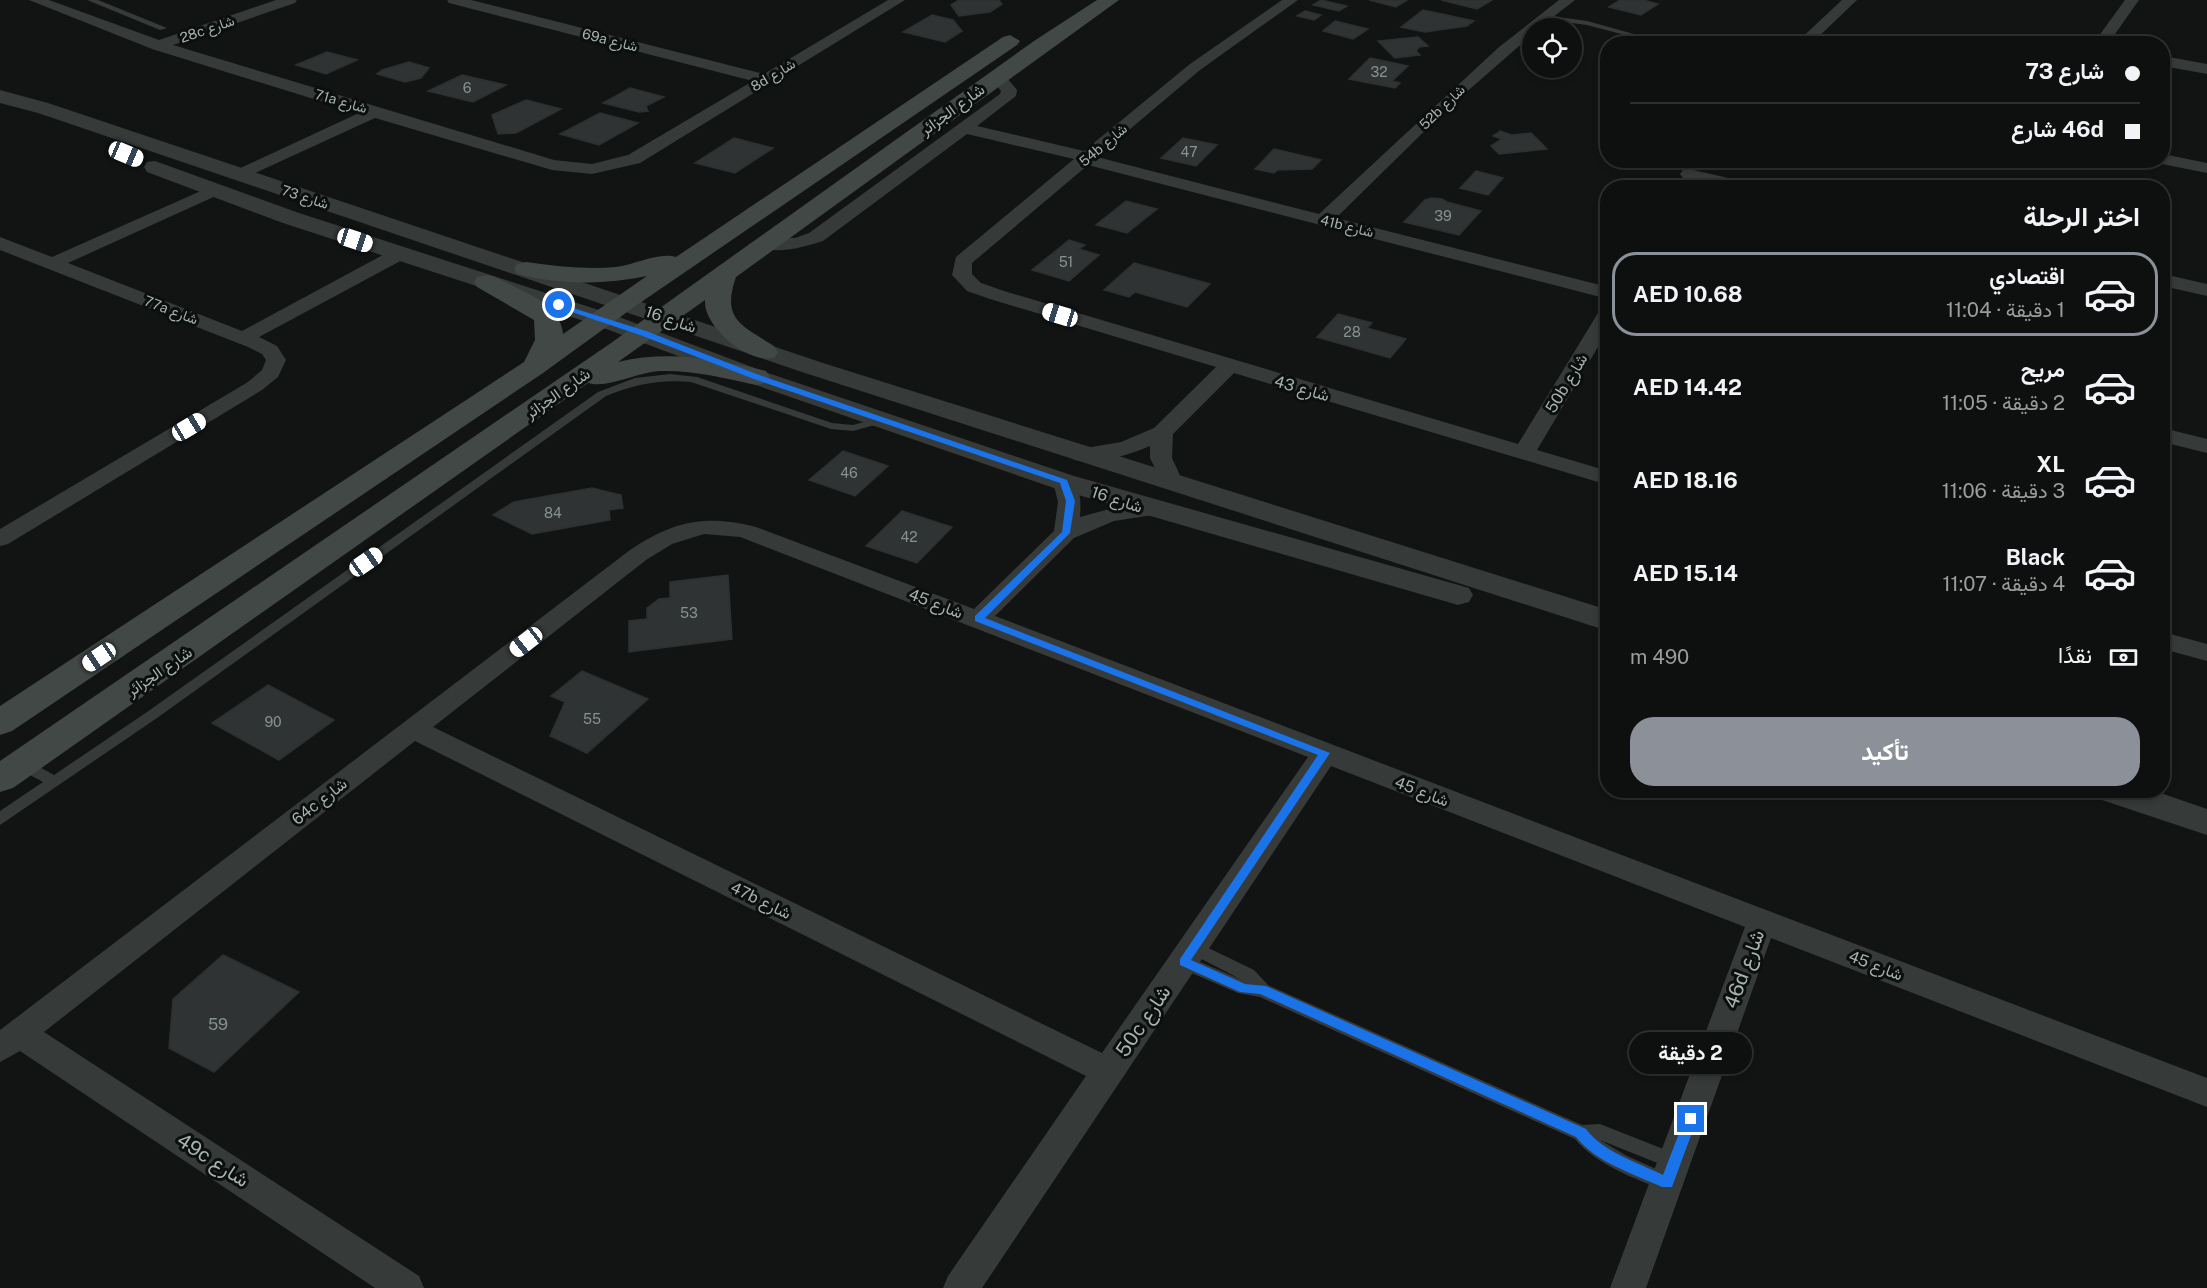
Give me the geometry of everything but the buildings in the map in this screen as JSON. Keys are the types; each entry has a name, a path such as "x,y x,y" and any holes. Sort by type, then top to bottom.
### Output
{"main road":[{"name":"شارع الجزائر","path":"0,723 534,368 613,310 1072,0"},
{"name":"شارع الجزائر","path":"11,772 654,325 997,76 1110,0"},
{"path":"526,269 578,277 613,276 650,269 706,247"},
{"path":"725,272 715,298 718,314 761,364"},
{"path":"486,282 537,310 549,321 550,339 534,368"},
{"path":"542,403 615,371 652,362 761,364"}],"street":[{"name":"71a شارع","path":"36,0 158,46 571,168 615,165 649,151"},
{"name":"28c شارع","path":"158,46 290,0"},
{"name":"69a شارع","path":"454,0 765,79"},
{"name":"8d شارع","path":"649,151 898,0"},
{"name":"54b شارع","path":"997,295 974,287 962,275 963,261 1211,55 1291,0"},
{"path":"1811,36 1850,0"},
{"path":"2106,36 2132,0"},
{"name":"52b شارع","path":"1323,220 1478,72 1555,9"},
{"path":"2170,62 2207,69"},
{"path":"767,243 797,244 816,237 1010,93 997,76"},
{"name":"شارع 73","path":"10,100 41,107 526,269 613,310"},
{"name":"شارع 73","path":"10,100 27,112 212,191 486,282 613,310"},
{"path":"240,175 377,111"},
{"name":"41b شارع","path":"964,128 1600,291"},
{"path":"2170,160 2207,168"},
{"path":"1689,174 1714,180"},
{"path":"53,263 212,191"},
{"name":"77a شارع","path":"0,243 243,338 270,350 276,360 271,373 229,403 2,536"},
{"path":"243,338 399,254"},
{"path":"2170,282 2207,290"},
{"name":"شارع 43","path":"997,295 1600,476"},
{"name":"شارع 16","path":"613,310 761,364 1082,455 1600,618"},
{"name":"50b شارع","path":"1524,453 1600,326"},
{"name":"شارع 16","path":"761,364 882,420 1064,482 1151,509 1600,636"},
{"path":"1082,455 1126,448 1162,433 1229,366"},
{"path":"1162,433 1161,458 1173,484"},
{"path":"2170,437 2207,447"},
{"path":"1064,482 1070,501 1066,533"},
{"path":"978,618 1066,533 1104,515 1151,509"},
{"name":"شارع 45","path":"638,555 659,540 680,530 704,525 728,526 978,618 2207,1093"},
{"name":"64c شارع","path":"10,1040 638,555"},
{"path":"2170,642 2207,653"},
{"name":"47b شارع","path":"413,729 1109,1072"},
{"name":"50c شارع","path":"961,1288 1325,753"},
{"path":"2135,798 2207,822"},
{"name":"46d شارع","path":"1628,1288 1762,921"},
{"name":"49c شارع","path":"10,1040 406,1288"}],"lane":[{"path":"91,0 163,28"},
{"path":"79,17 110,8"},
{"path":"1555,9 1587,23 1637,36"},
{"path":"1555,9 1587,23"},
{"path":"0,819 602,394 617,387 644,380 679,377 693,379 831,426 853,428 882,420"},
{"path":"11,772 54,782"},
{"path":"1189,955 1244,988 1262,990 1581,1133 1588,1143 1600,1151 1671,1173"}],"route":[{"path":"559,305 643,333 756,377 1064,482 1068,491 1071,512 1066,533 978,618 1325,753 1184,962 1244,988 1262,990 1581,1133 1588,1143 1600,1151 1667,1183 1691,1119"}]}
